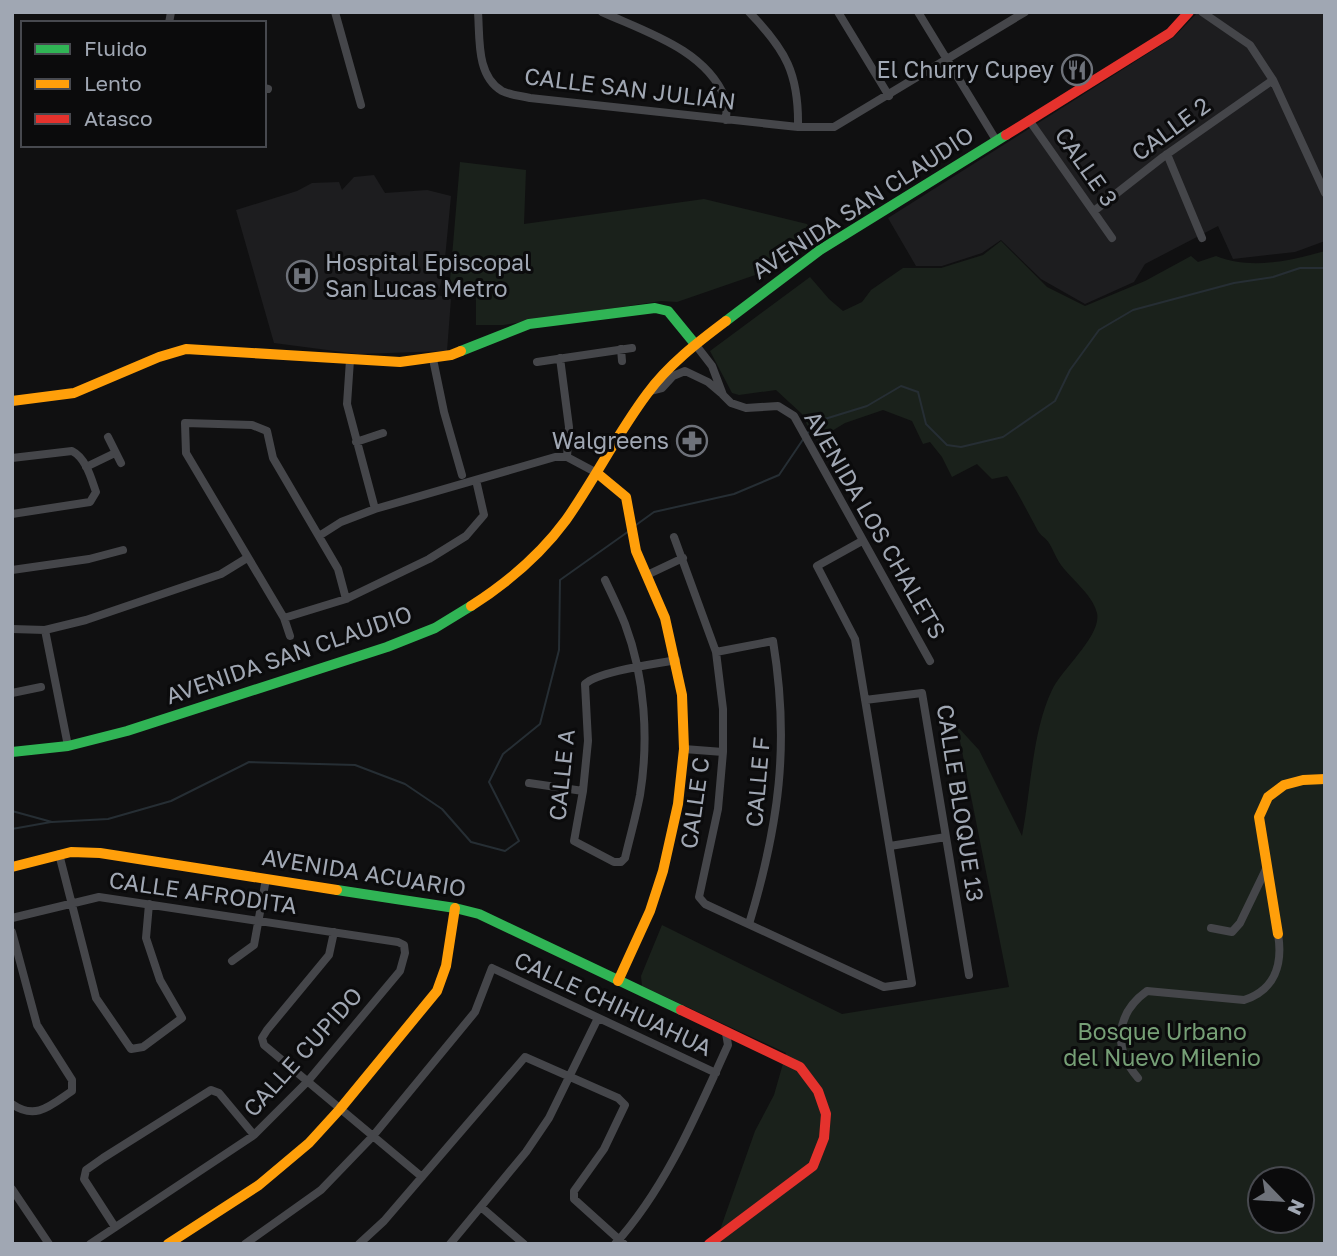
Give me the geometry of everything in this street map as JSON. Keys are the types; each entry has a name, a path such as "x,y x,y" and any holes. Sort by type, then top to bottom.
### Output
{"street":[{"path":"335,12 361,104"},
{"name":"CALLE SAN JULIÁN","path":"478,12 482,65 489,80 503,92 530,98 798,127 834,127 1026,12"},
{"path":"603,12 666,41 695,59 715,79 727,101 726,120"},
{"path":"749,12 770,34 794,74 799,97 798,127"},
{"path":"838,12 889,96"},
{"path":"918,12 996,140"},
{"name":"AVENIDA SAN CLAUDIO","path":"12,752 68,746 139,727 387,647 435,628 493,592 537,555 565,521 648,392 695,344 820,250 1170,33 1189,12"},
{"path":"1202,12 1250,45 1272,80 1325,193"},
{"name":"CALLE 2","path":"1094,211 1167,154 1272,80"},
{"name":"CALLE 3","path":"1029,120 1112,238"},
{"path":"1167,154 1202,239"},
{"path":"12,401 59,397 83,390 167,353 186,349 400,362 451,355 529,324 655,308 668,311 695,344 712,366 723,395"},
{"path":"537,362 632,348"},
{"path":"621,349 622,360"},
{"path":"560,358 569,427 567,457"},
{"path":"433,359 444,412 462,475"},
{"path":"350,360 347,404 375,509"},
{"name":"AVENIDA LOS CHALETS","path":"648,392 662,388 673,376 685,371 708,382 731,403 746,408 778,406 794,416 930,661"},
{"path":"290,636 284,618 186,453 185,423 252,425 267,431 273,458 338,569 346,599"},
{"path":"356,442 383,433"},
{"path":"108,437 121,463"},
{"path":"12,458 72,451 86,467 96,492 90,502 12,514"},
{"path":"86,467 115,453"},
{"path":"319,536 341,522 375,509 555,457 567,457 597,473 626,497 636,551 664,618 676,660 682,695 684,749 678,804 663,871 650,911 618,981"},
{"path":"284,618 346,599 429,559 466,536 484,515 476,480"},
{"name":"CALLE C","path":"674,537 716,652 723,709 723,752 718,809 699,897 705,904 884,988 912,983 890,846"},
{"path":"862,541 817,566 855,639 890,846 946,837"},
{"path":"12,570 89,559 123,550"},
{"path":"12,629 45,630 86,620 221,574 247,558"},
{"path":"647,575 683,558"},
{"name":"CALLE A","path":"605,580 625,625 636,668 643,708 640,794 625,858 621,862 614,862 574,841 588,741 585,684 591,678 636,668 676,660"},
{"path":"45,630 68,746"},
{"name":"CALLE F","path":"716,652 773,641 779,681 782,734 777,811 766,866 749,925"},
{"path":"12,692 41,687"},
{"name":"CALLE BLOQUE 13","path":"865,700 922,692 969,975"},
{"path":"684,749 723,752"},
{"path":"1138,1078 1127,1064 1121,1035 1124,1019 1133,1001 1147,991 1244,1000 1257,996 1274,980 1281,953 1259,817 1262,805 1279,786 1289,781 1325,779"},
{"path":"529,783 583,791"},
{"name":"AVENIDA ACUARIO","path":"12,867 60,854 100,853 455,908 479,914 800,1067 816,1084 827,1110 828,1124 824,1147 813,1166 709,1244"},
{"path":"60,854 70,903 96,998 131,1049 143,1047 182,1018 160,980 146,938 149,904"},
{"path":"1211,928 1232,932 1240,923 1267,867"},
{"path":"232,961 254,945 266,879"},
{"name":"CALLE AFRODITA","path":"12,918 99,897 390,941"},
{"path":"168,1244 259,1185 309,1143 340,1109 437,991 446,966 455,908"},
{"path":"12,932 37,1025 72,1080 72,1091 38,1112 22,1111 12,1104"},
{"path":"334,932 329,955 262,1038 264,1045 422,1177"},
{"name":"CALLE CUPIDO","path":"90,1244 254,1135 308,1081 400,971 405,953 404,945 390,941"},
{"name":"CALLE CHIHUAHUA","path":"373,1136 475,1012 492,968 716,1073"},
{"path":"450,1244 526,1152 548,1118 598,1018"},
{"path":"359,1244 384,1221 525,1057 618,1098 625,1105 604,1149 574,1191 574,1199 619,1242 676,1155 728,1045 726,1033"},
{"path":"116,1227 84,1179 86,1170 103,1158 211,1090 219,1093 254,1135"},
{"path":"245,1244 321,1190 373,1136"},
{"path":"12,1189 49,1244"},
{"path":"481,1207 524,1244"}],"shaded area":[{"path":"1198,12 1325,12 1325,241 1295,252 1233,259 1218,226 1145,264 1134,282 1085,304 1041,279 1001,240 982,253 942,266 916,266 888,218 1174,37"},
{"path":"374,175 385,193 427,190 451,196 444,269 438,295 451,299 447,351 358,354 274,343 236,210 297,191 312,183 339,182 342,190 354,177"}],"green space":[{"path":"460,162 526,170 524,224 704,199 807,224 812,233 761,273 677,302 661,301 503,325 476,325 476,298 449,292"},
{"name":"Bosque Urbano del Nuevo Milenio","path":"1001,241 1047,287 1085,306 1145,281 1191,256 1198,262 1216,256 1242,263 1256,263 1284,261 1325,251 1325,1244 715,1244 755,1131 774,1095 786,1053 642,986 641,976 662,925 842,1014 1009,987 957,726 979,750 1022,836 1036,743 1045,706 1052,690 1088,641 1097,622 1097,613 1090,599 1038,531 1007,476 992,479 977,464 952,477 942,457 930,442 923,444 912,421 883,410 845,423 817,440 802,414 776,390 739,395 732,393 710,351 810,277 843,311 862,302 871,290 903,268 941,268 983,255"}],"waterway":[{"path":"807,434 815,422 867,406 901,386 918,392 926,424 947,445 961,447 1003,437 1055,401 1070,370 1099,330 1133,310 1234,283 1273,277 1300,268 1325,268"},
{"path":"636,525 654,512 734,494 779,475 804,438"},
{"path":"12,811 52,822 108,819 171,801 249,762 355,765 405,784 442,809 471,842 505,851 519,841 489,782 503,754 540,724 559,650 560,580 629,531"},
{"path":"12,829 51,822"}],"traffic: fast":[{"path":"726,321 820,250 1006,135"},
{"path":"461,351 529,324 655,308 668,311 695,344"},
{"path":"12,752 68,746 127,731 387,647 435,628 471,606"},
{"path":"337,890 479,914 681,1010"}],"traffic: slow":[{"path":"471,606 498,588 546,545 577,504 655,383 684,354 726,321"},
{"path":"12,401 74,393 159,357 186,349 400,362 451,355 461,351"},
{"path":"597,473 626,497 636,551 665,618 682,695 684,749 678,804 663,871 650,911 618,981"},
{"path":"1278,934 1259,817 1268,797 1284,785 1303,780 1325,779"},
{"path":"12,867 71,852 100,853 337,890"},
{"path":"168,1244 259,1185 309,1143 340,1109 437,991 446,966 455,908"}],"traffic: jam":[{"path":"1006,135 1170,33 1189,12"},
{"path":"681,1010 800,1067 818,1091 826,1114 824,1138 813,1166 709,1244"}],"place":[{"name":"El Churry Cupey","path":"1077,70"},
{"name":"Hospital Episcopal San Lucas Metro","path":"302,276"},
{"name":"Walgreens","path":"692,441"}]}
